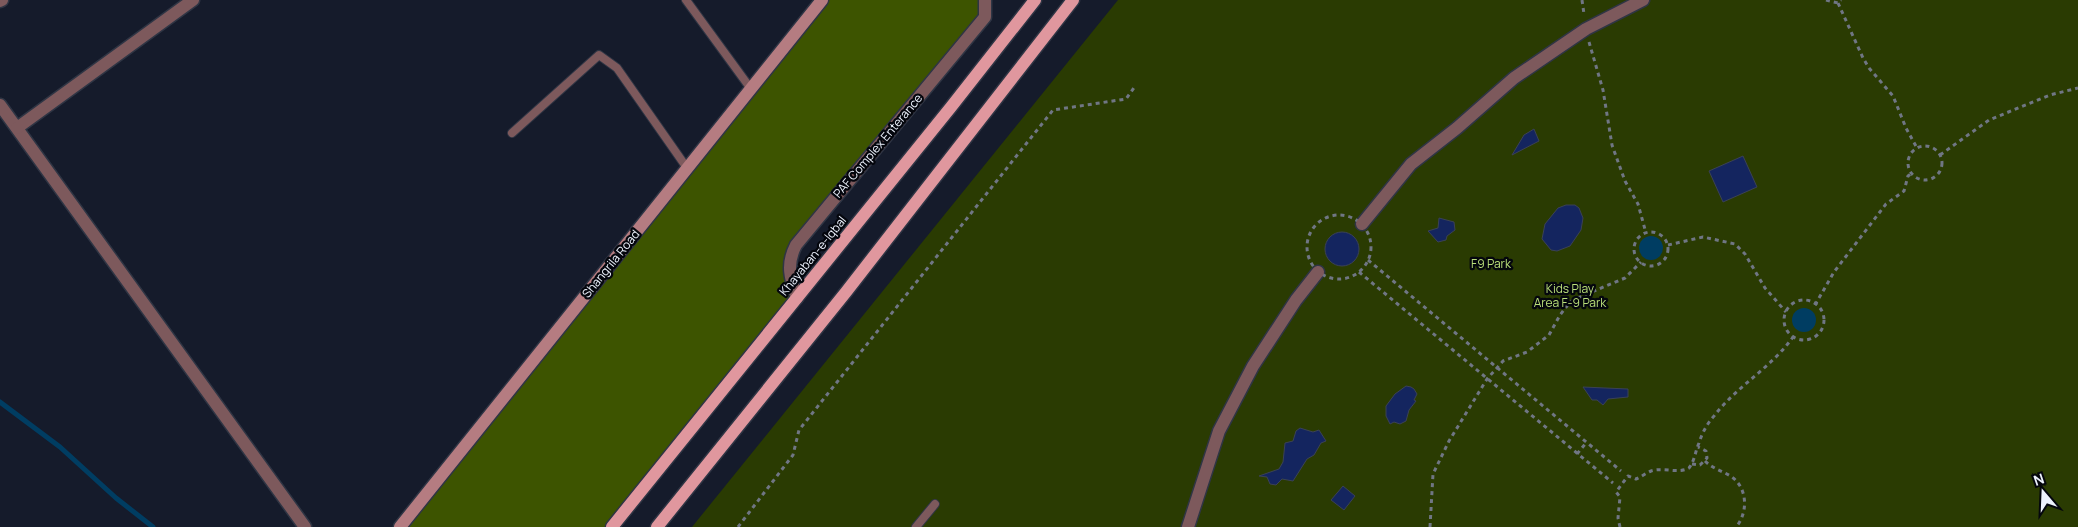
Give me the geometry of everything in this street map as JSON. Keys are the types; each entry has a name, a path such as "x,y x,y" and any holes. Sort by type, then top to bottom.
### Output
{"main road":[{"name":"Khayaban-e-Iqbal","path":"612,527 952,107 1035,0"},
{"path":"657,527 846,292 1073,0"}],"street":[{"path":"17,128 193,0"},
{"name":"Shangrila Road","path":"400,527 822,0"},
{"name":"PAF Complex Enterance","path":"797,298 790,278 790,256 796,245 984,17 984,0"},
{"path":"1362,224 1411,164 1458,128 1514,78 1586,29 1644,0"},
{"path":"0,105 305,527"},
{"path":"1188,527 1223,423 1253,366 1296,300 1318,272"}],"lane":[{"path":"686,0 751,89"},
{"path":"512,133 600,55 617,68 687,168"},
{"path":"916,527 935,504"}],"path":[{"path":"1826,0 1840,1 1863,58 1893,96 1906,128 1917,148"},
{"path":"1586,29 1602,90 1612,145 1625,181 1640,210 1646,233"},
{"path":"738,527 793,455 799,430 1053,110 1126,99 1136,85"},
{"path":"1940,154 1989,120 2050,95 2078,88"},
{"path":"1927,146 1940,154 1942,165 1932,178 1921,179 1912,173 1909,168 1910,157 1917,148 1927,146"},
{"path":"1816,305 1834,272 1886,204 1904,191 1908,176 1912,173"},
{"path":"1336,215 1354,219 1362,224 1367,232 1371,251 1368,260 1359,272 1350,278 1339,279 1328,278 1318,272 1308,256 1308,238 1312,229 1327,217 1336,215"},
{"path":"1646,233 1657,233 1662,236 1668,245 1663,261 1652,265 1641,262 1635,254 1634,248 1638,239 1646,233"},
{"path":"1668,245 1703,237 1734,244 1746,254 1765,288 1786,312"},
{"path":"1368,260 1621,471"},
{"path":"1430,527 1433,474 1449,441 1487,379 1503,361 1527,352 1549,335 1570,302 1625,278 1641,262"},
{"path":"1359,272 1613,484"},
{"path":"1799,301 1816,305 1823,317 1821,330 1812,339 1799,340 1793,337 1785,327 1786,312 1793,304 1799,301"},
{"path":"1620,527 1618,518 1620,497 1616,492 1628,476 1636,479 1652,471 1686,470 1692,464 1697,447 1708,423 1739,388 1775,359 1793,337"},
{"path":"1577,454 1586,442"},
{"path":"1692,464 1700,465 1705,461 1708,454 1697,447"},
{"path":"1705,461 1716,470 1732,477 1740,489 1745,506 1743,518 1736,527"}],"green space":[{"path":"822,0 985,0 985,17 796,245 797,298 612,527 399,527"},
{"name":"F9 Park","path":"1118,0 2078,0 2078,527 692,527"}],"water":[{"path":"1651,236 1660,239 1663,248 1660,257 1651,260 1642,257 1639,248 1642,239"},
{"path":"1804,308 1813,311 1816,320 1813,329 1804,332 1795,329 1792,320 1795,311"}],"building":[{"path":"1534,129 1539,141 1512,155 1524,135"},
{"path":"1743,156 1757,187 1723,202 1709,171"},
{"path":"1566,205 1575,205 1579,208 1583,218 1581,230 1570,246 1557,251 1551,250 1542,239 1545,224 1558,208"},
{"path":"1439,218 1454,222 1455,230 1447,236 1446,240 1438,242 1428,231 1438,228"},
{"path":"1342,232 1349,233 1354,237 1358,242 1358,256 1354,261 1349,265 1342,266 1335,265 1330,261 1326,256 1325,249 1326,242 1330,237 1335,233"},
{"path":"1406,386 1414,389 1417,394 1414,400 1416,401 1409,410 1406,421 1400,424 1394,422 1390,424 1386,416 1386,406 1395,394"},
{"path":"1583,387 1628,389 1628,397 1608,399 1603,405 1597,400 1592,400"},
{"path":"1300,428 1313,432 1319,430 1326,441 1321,443 1314,455 1307,459 1293,481 1282,479 1276,485 1270,484 1267,477 1259,476 1279,469 1283,462 1285,443 1293,441 1296,431"},
{"path":"1343,486 1355,496 1344,510 1331,500"}],"waterway":[{"path":"0,402 60,447 116,498 153,527"}],"park label":[{"name":"Kids Play Area F-9 Park","path":"1570,296"}]}
